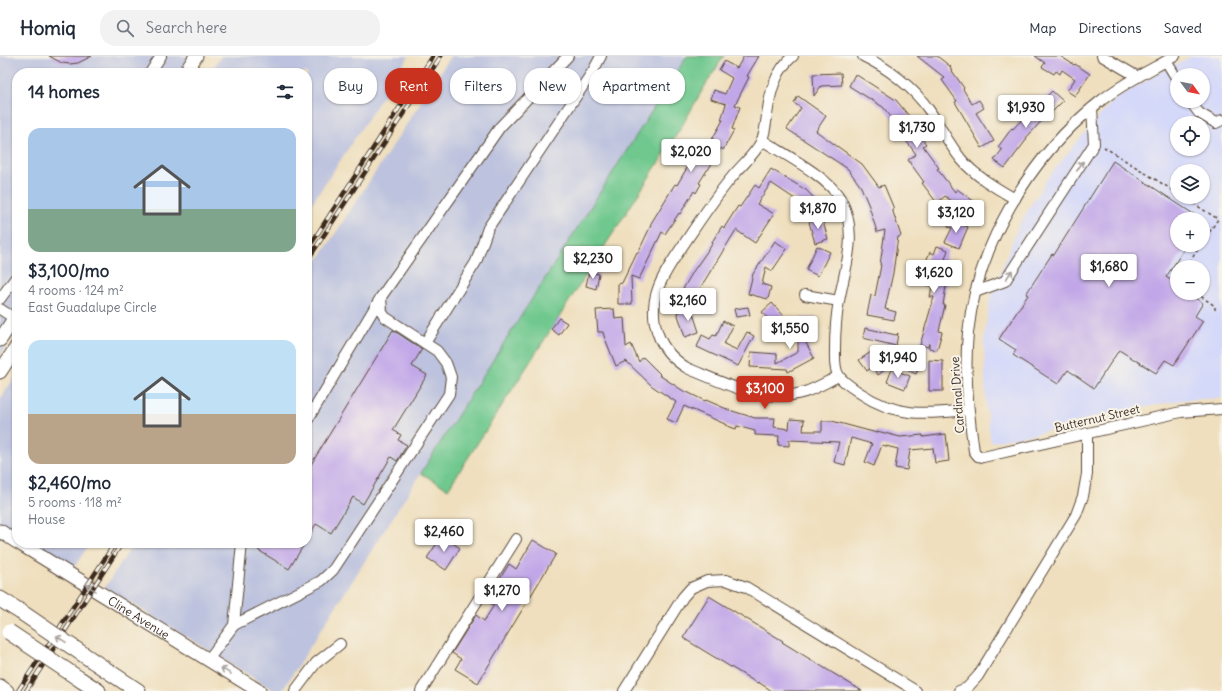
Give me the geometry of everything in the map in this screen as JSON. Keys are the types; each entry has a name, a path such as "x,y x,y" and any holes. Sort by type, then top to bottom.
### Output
{"highway":[{"path":"0,599 138,691"},
{"path":"5,629 98,691"}],"main road":[{"path":"188,68 196,56"},
{"path":"0,340 12,322"},
{"path":"0,372 12,354"},
{"name":"Cline Avenue","path":"0,532 12,539"},
{"name":"Cline Avenue","path":"28,548 259,691"},
{"path":"0,686 7,691"}],"street":[{"path":"153,68 161,56"},
{"path":"312,413 381,297 500,127 568,56"},
{"path":"425,343 476,262 488,228 593,71 601,56"},
{"path":"793,56 786,61 777,75 770,96 766,127 762,140 711,205 664,276 657,288 653,304 653,316 655,327 664,346 680,363 687,368 740,390 764,394 794,394 806,391 839,376"},
{"path":"863,56 888,70 904,83 929,109 961,159 971,170 1015,199"},
{"path":"1102,56 1138,77"},
{"path":"1171,58 1174,68"},
{"name":"Cardinal Drive","path":"978,456 974,451 968,410 966,379 968,341 971,311 975,292 994,237 1015,199 1027,181 1054,146 1073,126 1114,90 1171,58"},
{"path":"975,292 1005,281 1094,144 1092,108"},
{"path":"1195,108 1199,113 1220,124"},
{"path":"762,140 828,184 838,196 845,209 850,231 850,244 849,259 839,301 836,325 836,369 839,376 865,396 887,407 901,411 928,414 968,410"},
{"path":"0,299 12,283"},
{"path":"805,294 839,301"},
{"path":"208,660 234,625 321,581 333,570 449,394 451,377 446,363 437,351 385,317 382,312 381,297"},
{"path":"0,308 12,314"},
{"name":"Butternut Street","path":"978,456 983,457 1181,412 1222,408"},
{"path":"959,691 967,688 978,676 1076,515 1083,496 1087,474 1087,433"},
{"path":"421,691 516,539"},
{"path":"234,625 242,548"},
{"path":"624,691 683,596 691,588 707,581 726,580 746,587 916,691"},
{"path":"295,691 316,663 340,644"}],"path":[{"path":"1094,144 1103,146 1170,189"},
{"path":"1194,204 1207,212"},
{"path":"1210,214 1218,219 1210,231"},
{"path":"1206,300 1215,306 1215,312"}],"shaded area":[{"path":"0,56 196,56 188,68 12,68 12,338 0,356"},
{"path":"221,56 409,56 401,68 385,68 385,92 312,203 312,68 213,68"},
{"path":"451,56 687,56 679,68 589,68 589,104 656,104 282,691 275,691 105,587 131,548 312,548 312,269 420,104 442,104 442,70"},
{"path":"1192,56 1222,56 1222,398 1182,400 1095,417 1040,433 991,442 986,407 984,341 990,299 1019,225 1045,182 1075,144 1113,101 1160,72"},
{"path":"12,381 12,539 0,531 0,400"},
{"path":"27,548 87,548 69,575"}],"green space":[{"path":"687,56 724,56 679,131 448,489 421,473 656,104 685,104 685,68 679,68"}],"building":[{"path":"49,56 92,56 78,63 70,64 62,63"},
{"path":"744,56 759,56 747,76 749,77 735,105 740,107 732,129 734,130 723,150 721,148 699,183 701,184 696,193 694,191 680,214 679,213 665,234 662,232 639,279 631,276 632,304 618,304 618,284 622,283 637,252 638,253 650,225 691,161 688,159 699,140 709,145 723,120 721,120 726,104 711,99 714,90 725,94 732,78 719,70 724,61 737,68"},
{"path":"917,56 937,56 951,67 950,68 964,88 963,89 972,104 979,100 984,108 976,113 994,141 982,148 955,102 957,101 942,80 945,78"},
{"path":"1035,56 1060,56 1090,74 1075,96 1067,91 1075,79 1062,70 1060,74 1056,71 1054,74 1042,67 1045,63"},
{"path":"841,73 842,85 821,86 814,96 813,74"},
{"path":"855,74 896,100 913,121 910,123 926,144 923,146 939,168 937,169 955,192 957,189 983,208 975,219 945,196 937,203 922,183 924,182 908,160 916,154 901,134 903,132 883,107 849,86"},
{"path":"1052,91 1063,101 1047,117 1046,116 1026,138 1027,139 1005,168 994,160 1002,150 998,147 1012,128 1013,129 1027,114 1029,115"},
{"path":"798,96 826,116 816,131 862,164 879,187 884,185 894,209 892,209 901,236 898,237 893,273 885,309 896,312 894,320 867,315 871,295 875,296 881,265 885,230 877,232 861,187 848,169 787,129 801,108 794,103"},
{"path":"1113,161 1170,199 1170,204 1178,204 1190,212 1170,212 1170,252 1182,252 1177,260 1170,260 1170,271 1166,277 1170,280 1170,300 1198,300 1203,303 1195,316 1203,321 1174,365 1165,360 1156,373 1119,350 1094,388 1068,370 1058,384 1013,355 1016,350 999,339 1028,295 1026,294 1052,254 1054,255"},
{"path":"771,169 806,190 820,204 811,214 795,199 771,183 757,204 774,214 755,243 736,230 697,293 701,296 697,303 680,294 694,270 713,243 712,242 722,226 724,228 738,206 740,207 755,185 759,188"},
{"path":"822,218 828,239 815,243 809,222"},
{"path":"951,220 968,227 959,248 945,242 952,228 948,227"},
{"path":"775,241 787,249 772,271 766,267 762,284 771,287 768,299 748,294 753,274"},
{"path":"817,246 830,252 818,276 806,270"},
{"path":"937,246 948,250 945,259 952,262 944,280 947,280 943,305 945,305 939,331 942,332 937,350 929,348 929,343 928,347 920,345 934,297 930,297 932,286 912,283 914,271 921,272 930,252 934,254"},
{"path":"589,272 599,274 596,289 586,286"},
{"path":"772,303 785,317 775,327 762,312"},
{"path":"691,307 699,332 685,337 677,312"},
{"path":"748,307 750,315 736,317 734,309"},
{"path":"614,309 615,319 624,318 626,347 631,344 639,362 643,357 660,374 659,375 685,392 729,410 755,418 775,418 774,427 789,429 790,419 804,420 803,431 822,431 822,421 832,421 877,433 877,431 900,437 923,435 923,437 946,434 949,461 935,463 933,448 910,450 907,470 895,468 898,449 882,445 874,466 865,462 872,444 851,438 845,465 834,462 839,442 789,440 789,446 778,445 779,436 755,435 755,431 737,426 736,429 684,406 676,423 667,419 676,402 652,386 626,361 616,366 603,332 598,332 596,310"},
{"path":"559,318 567,323 559,335 551,329"},
{"path":"801,318 816,318 816,341 805,341 814,358 788,372 787,369 750,367 751,352 777,354 777,363 798,352 798,328 801,334"},
{"path":"723,321 733,326 724,344 737,350 747,332 754,336 738,366 697,347 702,335 710,339 713,335 716,336"},
{"path":"865,328 896,335 898,333 896,346 863,338"},
{"path":"393,330 422,349 412,366 427,375 393,430 401,435 398,440 407,445 397,461 391,457 363,504 353,497 331,533 316,524 312,531 312,463"},
{"path":"874,350 887,368 878,375 872,367 867,371 859,360"},
{"path":"929,360 943,361 943,391 929,391"},
{"path":"913,362 920,365 916,374 909,371"},
{"path":"892,369 910,376 905,389 887,382"},
{"path":"442,536 460,548 446,570 427,558"},
{"path":"533,540 556,554 478,683 455,669 461,659 452,653 476,615 484,621 494,605 486,601 509,564 516,569"},
{"path":"259,548 302,548 289,569 258,550"},
{"path":"709,596 862,691 772,691 683,638"}],"railway":[{"path":"312,242 433,56"},
{"path":"312,253 441,56"},
{"path":"18,691 112,548"},
{"path":"26,691 119,548"}]}
